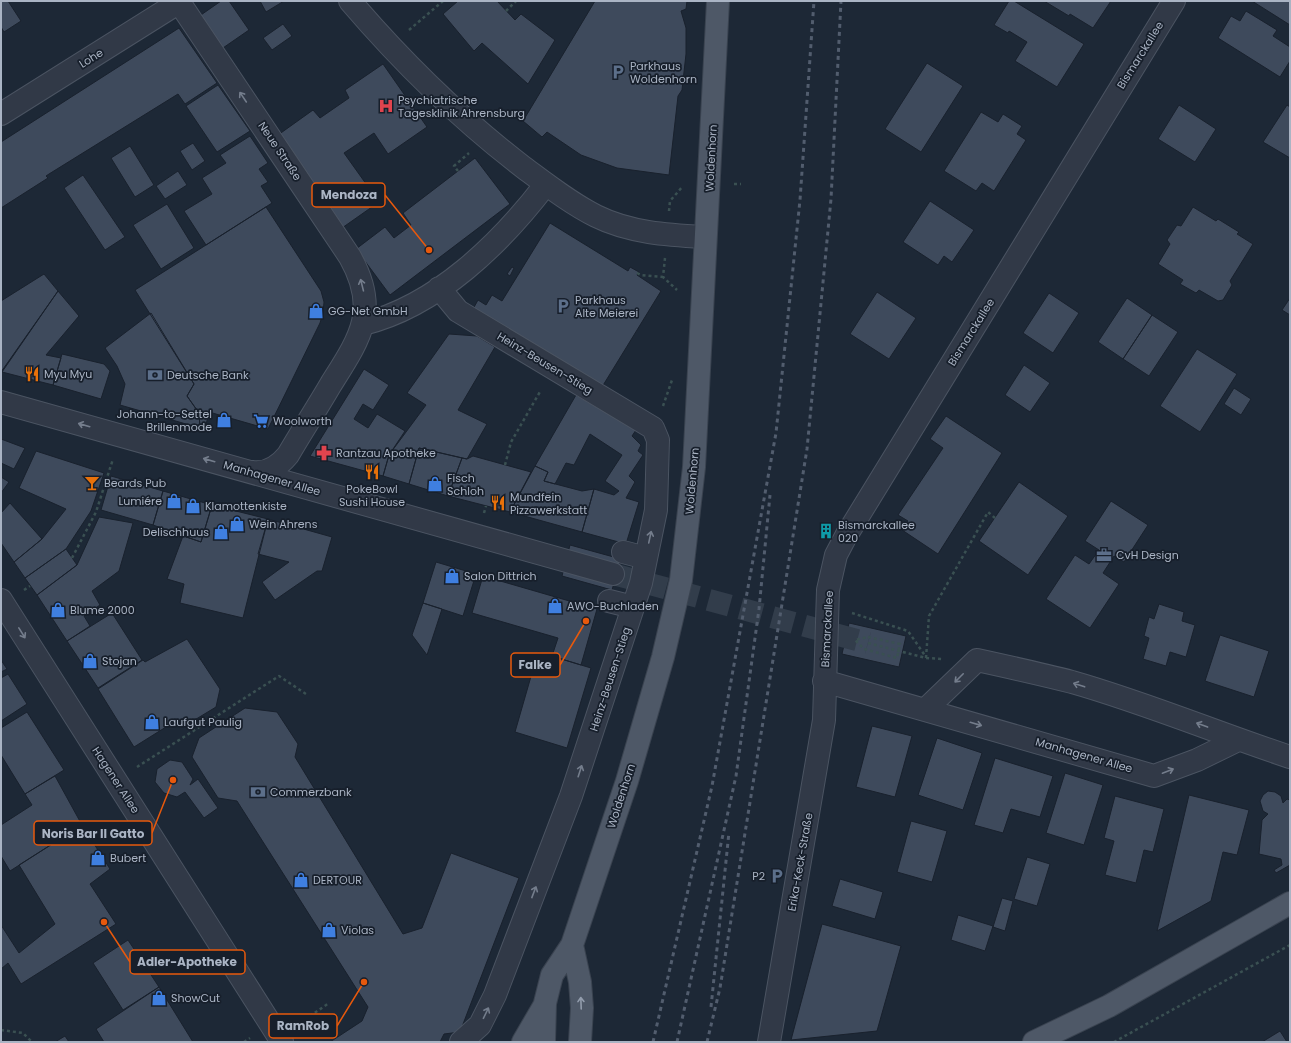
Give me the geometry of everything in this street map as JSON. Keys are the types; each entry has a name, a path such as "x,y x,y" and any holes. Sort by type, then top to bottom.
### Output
{"main road":[{"name":"Woldenhorn","path":"544,1042 545,1003 552,975 572,945 627,781 663,657 681,580 694,467 710,184 718,1"},
{"path":"1034,1042 1115,1002 1290,903"},
{"path":"572,945 580,982 580,1042"},
{"name":"Woldenhorn","path":"523,1042 545,1003"}],"street":[{"path":"350,1 389,47 430,88 486,138 546,184 596,216 646,232 706,238"},
{"name":"Bismarckallee","path":"824,681 827,605 830,575 836,555 846,536 1174,1"},
{"name":"Lohe","path":"1,114 180,2"},
{"name":"Neue Straße","path":"180,2 350,257 362,281 364,294 363,324 356,344 288,455 279,464 268,470 256,472 246,471"},
{"path":"363,324 402,309 439,288 482,256 527,209 546,184"},
{"name":"Heinz-Beusen-Stieg","path":"439,288 458,311 653,428 658,440 656,510 646,558 633,608 571,796 495,995 480,1025 461,1042"},
{"name":"Manhagener Allee","path":"1,402 613,574"},
{"path":"623,552 646,558"},
{"name":"Hagener Allee","path":"1,600 282,1042"},
{"path":"610,601 633,608"},
{"path":"926,709 977,660 1072,682 1205,726 1238,740 1290,757"},
{"name":"Manhagener Allee","path":"824,681 926,709 1154,776 1197,760 1238,740"},
{"name":"Erika-Keck-Straße","path":"769,1042 824,720 824,681"}],"path":[{"path":"389,47 443,1"},
{"path":"506,11 516,1"},
{"path":"638,273 641,275 663,277"},
{"path":"505,465 511,442 554,369"},
{"path":"72,558 96,512 121,436"},
{"path":"926,658 929,616 988,512 995,518"},
{"path":"827,605 908,631 926,658"},
{"path":"868,636 900,644 899,651 897,658 864,649 855,640 868,636"},
{"path":"868,643 926,658 977,660"},
{"path":"116,780 279,676 306,694"},
{"path":"1114,1042 1290,945"},
{"path":"297,1026 329,1003"},
{"path":"1,1030 23,1033 32,1042"}],"building":[{"path":"1,1 8,1 21,21 4,32 1,27"},
{"path":"221,1 229,1 249,30 220,50 198,17"},
{"path":"260,1 284,1 266,12"},
{"path":"458,1 497,1 515,20 521,14 555,40 528,84 482,43 474,51 443,14"},
{"name":"Parkhaus Woldenhorn","path":"595,1 687,1 686,9 681,11 686,28 686,54 682,90 678,96 669,175 617,168 581,155 547,132 542,137 523,121"},
{"path":"1009,1 1014,1 1084,44 1057,87 1015,61 1027,42 1009,31 1008,33 994,25"},
{"path":"1044,1 1111,1 1093,28"},
{"path":"1252,1 1290,1 1290,25"},
{"path":"1246,11 1277,30 1273,36 1290,47 1290,61 1280,77 1218,38 1231,16 1240,21"},
{"path":"283,24 292,36 272,50 263,38"},
{"path":"179,28 217,83 185,104 178,94 49,174 46,176 48,178 1,208 1,142"},
{"path":"927,63 963,86 921,152 885,129"},
{"path":"383,64 427,127 388,154 374,133 344,153 379,202 342,228 278,135 313,110 320,118 349,98 345,90"},
{"path":"218,85 250,131 217,152 186,106"},
{"path":"1179,105 1216,129 1195,162 1158,139"},
{"path":"1287,105 1290,107 1290,158 1263,142"},
{"path":"981,112 998,122 1003,114 1022,126 1017,134 1026,140 994,191 982,183 976,191 944,171"},
{"path":"250,136 268,163 259,169 268,182 261,186 272,203 206,245 184,211 212,194 202,178 226,163 220,155"},
{"path":"193,143 205,161 192,170 180,151"},
{"path":"130,146 154,185 135,197 111,158"},
{"path":"475,158 510,204 390,295 356,249 385,227 394,238 411,225 403,213"},
{"path":"178,171 187,185 165,199 156,186"},
{"path":"83,175 125,237 105,250 64,188"},
{"path":"930,201 974,230 952,262 944,256 938,265 903,242"},
{"path":"167,204 194,248 161,269 133,225"},
{"path":"266,207 321,291 324,302 323,313 320,323 268,429 209,412 205,429 200,428 199,413 187,396 194,384 135,290"},
{"path":"1193,207 1216,221 1218,219 1239,232 1237,234 1253,244 1230,281 1232,285 1223,300 1218,301 1199,290 1196,293 1180,284 1183,280 1158,264 1170,244 1167,240 1177,225 1181,226"},
{"name":"Parkhaus Alte Meierei","path":"550,223 628,271 630,267 639,272 637,275 661,291 602,387 473,309 478,300 486,305 492,295 502,301"},
{"path":"512,267 514,268 510,276 507,274"},
{"path":"44,274 58,291 1,372 1,301"},
{"path":"58,291 79,316 46,355 61,358 53,385 2,372"},
{"path":"877,292 916,318 889,359 850,334"},
{"path":"1049,293 1079,313 1053,353 1023,333"},
{"path":"1127,298 1152,315 1123,359 1098,342"},
{"path":"1290,298 1290,315 1282,310"},
{"name":"Deutsche Bank","path":"151,313 194,384 187,396 199,413 200,428 120,405 125,384 117,366 105,348"},
{"path":"1152,315 1178,332 1149,376 1123,359"},
{"path":"449,334 477,336 495,347 458,410 487,424 467,459 419,448 409,484 383,476 389,455 426,405 407,393"},
{"path":"1197,349 1237,374 1200,432 1160,406"},
{"path":"62,354 104,364 110,371 101,399 53,385"},
{"path":"1024,365 1050,383 1030,412 1005,395"},
{"path":"364,369 389,385 373,410 363,404 354,419 368,428 377,414 405,431 389,455 383,476 310,456"},
{"path":"1234,388 1251,399 1241,415 1224,404"},
{"path":"576,395 636,430 632,436 641,445 638,451 643,455 629,476 635,482 626,498 639,502 626,544 582,532 594,489 614,495 619,491 605,481 622,455 590,434 574,465 566,463 555,484 544,481 548,472 535,466"},
{"path":"946,416 1002,453 938,554 902,530 908,521 898,515 943,448 930,439"},
{"path":"1,439 25,448 14,469 1,463"},
{"path":"419,448 462,458 448,496 409,484"},
{"path":"36,451 104,473 91,511 66,549 25,578 14,562 42,539 66,509 19,488"},
{"path":"473,456 531,472 510,512 448,496 462,458 467,459"},
{"path":"535,466 548,472 544,481 582,491 594,489 582,532 510,512"},
{"path":"111,476 163,491 153,525 101,510"},
{"path":"1,477 9,482 1,493"},
{"path":"1019,482 1068,516 1028,575 979,541"},
{"path":"163,491 212,505 201,542 153,525"},
{"path":"1111,501 1148,525 1124,562 1114,556 1103,573 1119,584 1090,628 1046,599 1075,555 1089,564 1099,550 1085,541"},
{"path":"10,503 42,539 14,562 1,543 1,513"},
{"path":"212,505 268,519 243,618 180,603 184,584 167,579 183,536 201,542"},
{"path":"99,517 133,523 119,571 92,591 100,605 84,616 90,626 67,641 37,595 77,565"},
{"path":"268,519 332,537 322,571 317,571 275,600 262,582 289,562 258,554"},
{"name":"Bismarckallee 020","path":"824,526 830,526 828,537 822,536"},
{"path":"570,545 621,559 612,590 562,576"},
{"path":"66,549 77,565 37,595 25,578"},
{"path":"436,562 476,574 463,616 423,603"},
{"path":"483,576 597,609 581,665 552,656 558,638 472,613"},
{"path":"423,603 442,609 427,655 412,635"},
{"path":"1159,604 1184,612 1182,621 1195,625 1186,657 1170,652 1166,666 1143,659 1149,638 1144,636 1149,617 1154,619"},
{"path":"112,613 142,660 98,688 67,641"},
{"path":"849,623 906,636 899,667 842,654"},
{"path":"1220,635 1269,651 1254,697 1205,681"},
{"path":"187,639 220,689 216,707 188,724 174,722 134,747 98,689 143,660 145,662"},
{"path":"538,652 591,668 567,748 515,732"},
{"path":"1,660 7,669 1,672"},
{"path":"8,674 27,704 1,721 1,678"},
{"path":"245,708 277,712 298,744 295,757 403,934 422,928 451,853 519,878 460,1032 444,1034 440,1042 330,1042 362,1021 368,1007 237,801 218,798 192,757 199,738"},
{"path":"27,712 64,770 25,794 1,755 1,728"},
{"path":"872,726 912,736 895,797 856,787"},
{"path":"937,738 982,753 963,810 918,795"},
{"path":"995,758 1053,776 1040,817 1011,809 1003,833 974,825"},
{"path":"170,760 182,762 193,779 190,785 198,779 218,808 204,818 185,792 177,797 164,793 155,782 157,769"},
{"path":"1065,773 1103,785 1084,845 1046,833"},
{"path":"55,776 82,825 10,871 1,856 1,825 32,805 25,794"},
{"path":"1268,791 1275,792 1281,796 1283,803 1287,799 1290,800 1290,865 1276,873 1274,870 1282,865 1281,859 1259,854 1262,820 1268,814 1263,811 1260,801 1263,795"},
{"path":"1189,795 1249,810 1237,855 1223,852 1211,901 1157,931"},
{"path":"1115,796 1164,809 1153,852 1144,850 1136,883 1105,875 1114,841 1104,838"},
{"path":"911,821 947,831 932,882 897,872"},
{"path":"82,825 110,869 90,884 116,924 21,984 8,963 1,969 1,925 19,953 55,924 19,865"},
{"path":"1027,857 1050,864 1037,906 1014,899"},
{"path":"840,879 883,892 875,919 832,906"},
{"path":"1002,898 1013,901 1005,931 993,927"},
{"path":"958,915 993,926 985,951 951,940"},
{"path":"822,924 901,946 877,1031 791,1040"},
{"path":"128,940 159,987 123,1010 93,963"},
{"path":"159,987 193,1042 104,1042 96,1029"},
{"path":"1280,1031 1287,1042 1262,1042"},
{"path":"65,1036 69,1042 55,1042"}],"tunnel":[{"path":"613,574 868,643"}],"railway":[{"path":"653,1042 712,786 776,433 800,200 814,1"},
{"path":"707,1042 720,988 807,449 831,199 841,1"},
{"path":"677,1042 736,776 759,609 770,495"},
{"path":"711,1007 729,832"}],"place":[{"name":"Parkhaus Woldenhorn","path":"618,72"},
{"name":"Psychiatrische Tagesklinik Ahrensburg","path":"386,106"},
{"name":"Mendoza","path":"429,250"},
{"name":"Parkhaus Alte Meierei","path":"563,306"},
{"name":"GG-Net GmbH","path":"316,311"},
{"name":"Myu Myu","path":"32,374"},
{"name":"Deutsche Bank","path":"155,375"},
{"name":"Johann-to-Settel Brillenmode","path":"224,420"},
{"name":"Woolworth","path":"261,421"},
{"name":"Rantzau Apotheke","path":"324,453"},
{"name":"PokeBowl Sushi House","path":"372,472"},
{"name":"Beards Pub","path":"92,483"},
{"name":"Fisch Schloh","path":"435,484"},
{"name":"Lumiére","path":"174,501"},
{"name":"Mundfein Pizzawerkstatt","path":"498,503"},
{"name":"Klamottenkiste","path":"193,506"},
{"name":"Wein Ahrens","path":"237,524"},
{"name":"Bismarckallee 020","path":"826,531"},
{"name":"Delischhuus","path":"221,532"},
{"name":"CvH Design","path":"1104,555"},
{"name":"Salon Dittrich","path":"452,576"},
{"name":"AWO-Buchladen","path":"555,606"},
{"name":"Blume 2000","path":"58,610"},
{"name":"Falke","path":"586,621"},
{"name":"Stojan","path":"90,661"},
{"name":"Laufgut Paulig","path":"152,722"},
{"name":"Noris Bar Il Gatto","path":"173,780"},
{"name":"Commerzbank","path":"258,792"},
{"name":"Bubert","path":"98,858"},
{"name":"P2","path":"777,876"},
{"name":"DERTOUR","path":"301,880"},
{"name":"Adler-Apotheke","path":"104,922"},
{"name":"Violas","path":"329,930"},
{"name":"RamRob","path":"364,982"},
{"name":"ShowCut","path":"159,998"}]}
